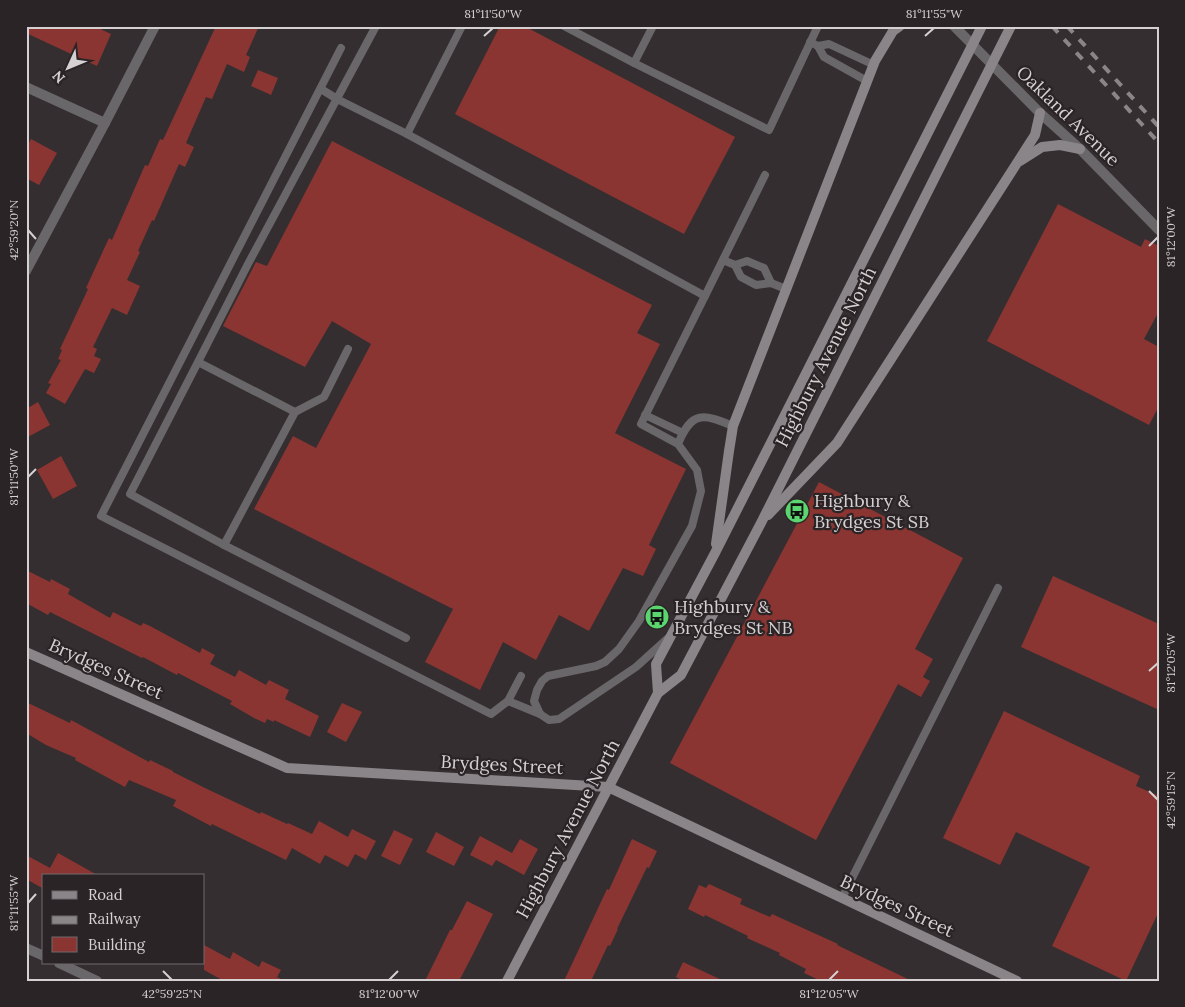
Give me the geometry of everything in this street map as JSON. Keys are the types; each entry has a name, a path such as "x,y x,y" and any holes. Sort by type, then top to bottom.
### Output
{"main road":[{"path":"715,553 733,426 874,65 893,31 900,26"},
{"name":"Highbury Avenue North","path":"658,693 656,664 715,553 982,26"},
{"name":"Highbury Avenue North","path":"507,981 658,693 682,675 761,523 1010,26"},
{"path":"761,523 837,443 1035,135 1040,113"},
{"path":"1017,162 1042,147 1060,145 1080,149"},
{"name":"Brydges Street","path":"26,652 287,768 608,788 1017,981"}],"street":[{"path":"26,271 155,26"},
{"name":"Oakland Avenue","path":"954,26 1040,113 1080,149 1159,230"},
{"path":"26,87 105,123"},
{"path":"26,948 42,955"},
{"path":"61,964 97,981"}],"lane":[{"path":"376,26 248,264 130,494 224,545 406,638"},
{"path":"407,134 462,26"},
{"path":"564,26 769,130 814,44 818,26"},
{"path":"634,62 653,26"},
{"path":"814,44 829,44 874,65"},
{"path":"814,44 824,57 868,81"},
{"path":"341,48 101,516 491,714 508,701 521,676"},
{"path":"321,89 705,296"},
{"path":"540,714 534,701 542,681 548,676 596,666 605,662 619,649 639,621 692,526 701,491 697,470 678,444 641,424 765,175"},
{"path":"723,260 735,265 741,277 756,285 771,283 786,289"},
{"path":"735,265 747,261 764,268 771,283"},
{"path":"224,545 295,412 324,397 348,349"},
{"path":"198,362 295,412"},
{"path":"646,415 683,433"},
{"path":"678,444 691,422 699,418 711,417 733,426"},
{"path":"842,898 998,588"},
{"path":"508,701 540,714 549,720 559,719 636,667 671,636"}],"building":[{"path":"26,26 94,26 111,34 97,66 26,33"},
{"path":"216,26 259,26 246,55 250,57 244,72 227,64 212,99 206,97 186,143 194,147 185,167 179,164 154,221 152,220 138,251 140,252 127,280 140,286 127,315 112,308 93,347 97,349 94,356 101,359 94,373 85,369 65,404 46,393 51,384 48,383 61,360 58,359 62,350 60,349 109,238 112,240 145,165 148,166 160,139 163,140"},
{"path":"500,26 524,26 735,137 684,234 455,114"},
{"path":"258,70 278,78 271,95 251,86"},
{"path":"31,139 57,153 39,185 26,178 26,148"},
{"path":"332,141 652,305 637,333 660,344 615,433 686,469 649,545 656,549 643,576 623,568 589,631 559,615 536,660 503,642 480,690 425,662 453,609 254,509 293,436 316,448 371,344 332,321 305,367 223,326 256,262 267,266"},
{"path":"1058,204 1141,247 1145,239 1159,246 1159,311 1144,339 1159,347 1159,406 1149,425 987,341"},
{"path":"38,402 50,425 26,438 26,409"},
{"path":"61,456 77,486 53,499 37,470"},
{"path":"819,482 963,558 915,649 933,659 923,677 930,681 921,697 898,684 816,840 670,763"},
{"path":"26,570 50,582 51,579 70,589 68,594 110,618 113,612 141,626 143,623 150,626 200,653 202,648 215,655 210,664 235,677 239,670 266,685 269,680 289,690 285,699 319,716 310,737 274,720 274,722 267,719 265,723 254,718 230,704 232,701 178,673 177,675 50,612 48,615 26,603"},
{"path":"1053,576 1159,624 1159,710 1021,647"},
{"path":"26,702 70,723 71,720 149,762 150,760 260,814 261,812 312,834 319,821 348,837 352,829 376,841 366,860 355,854 348,867 325,855 320,864 292,848 286,860 212,824 211,826 173,806 176,800 129,780 125,787 75,760 76,758 46,745 26,733"},
{"path":"342,703 362,712 346,742 327,732"},
{"path":"1004,711 1140,776 1136,786 1159,796 1159,911 1126,981 1052,946 1090,867 1016,832 1000,865 943,838"},
{"path":"394,830 413,839 400,865 381,856"},
{"path":"436,832 464,847 454,866 426,852"},
{"path":"480,836 512,853 520,839 538,849 524,875 496,860 492,866 470,855"},
{"path":"632,839 657,851 649,868 647,867 610,946 608,945 591,981 564,981 607,889 609,890"},
{"path":"58,853 95,874 42,874 42,888 26,879 26,855 50,868"},
{"path":"709,884 742,899 740,904 770,917 772,914 912,981 821,981 804,973 806,969 779,955 780,953 747,938 748,936 705,915 704,917 688,909 699,885 706,888"},
{"path":"467,901 493,914 459,981 425,981 450,930 452,930"},
{"path":"205,946 230,959 233,952 259,967 262,961 281,970 277,977 285,981 224,981 204,970"},
{"path":"683,962 724,981 684,981 676,977"}],"railway":[{"path":"1052,26 1159,143"},
{"path":"1067,26 1159,127"}],"place":[{"name":"Highbury & Brydges St SB","path":"797,511"},
{"name":"Highbury & Brydges St NB","path":"657,617"}]}
